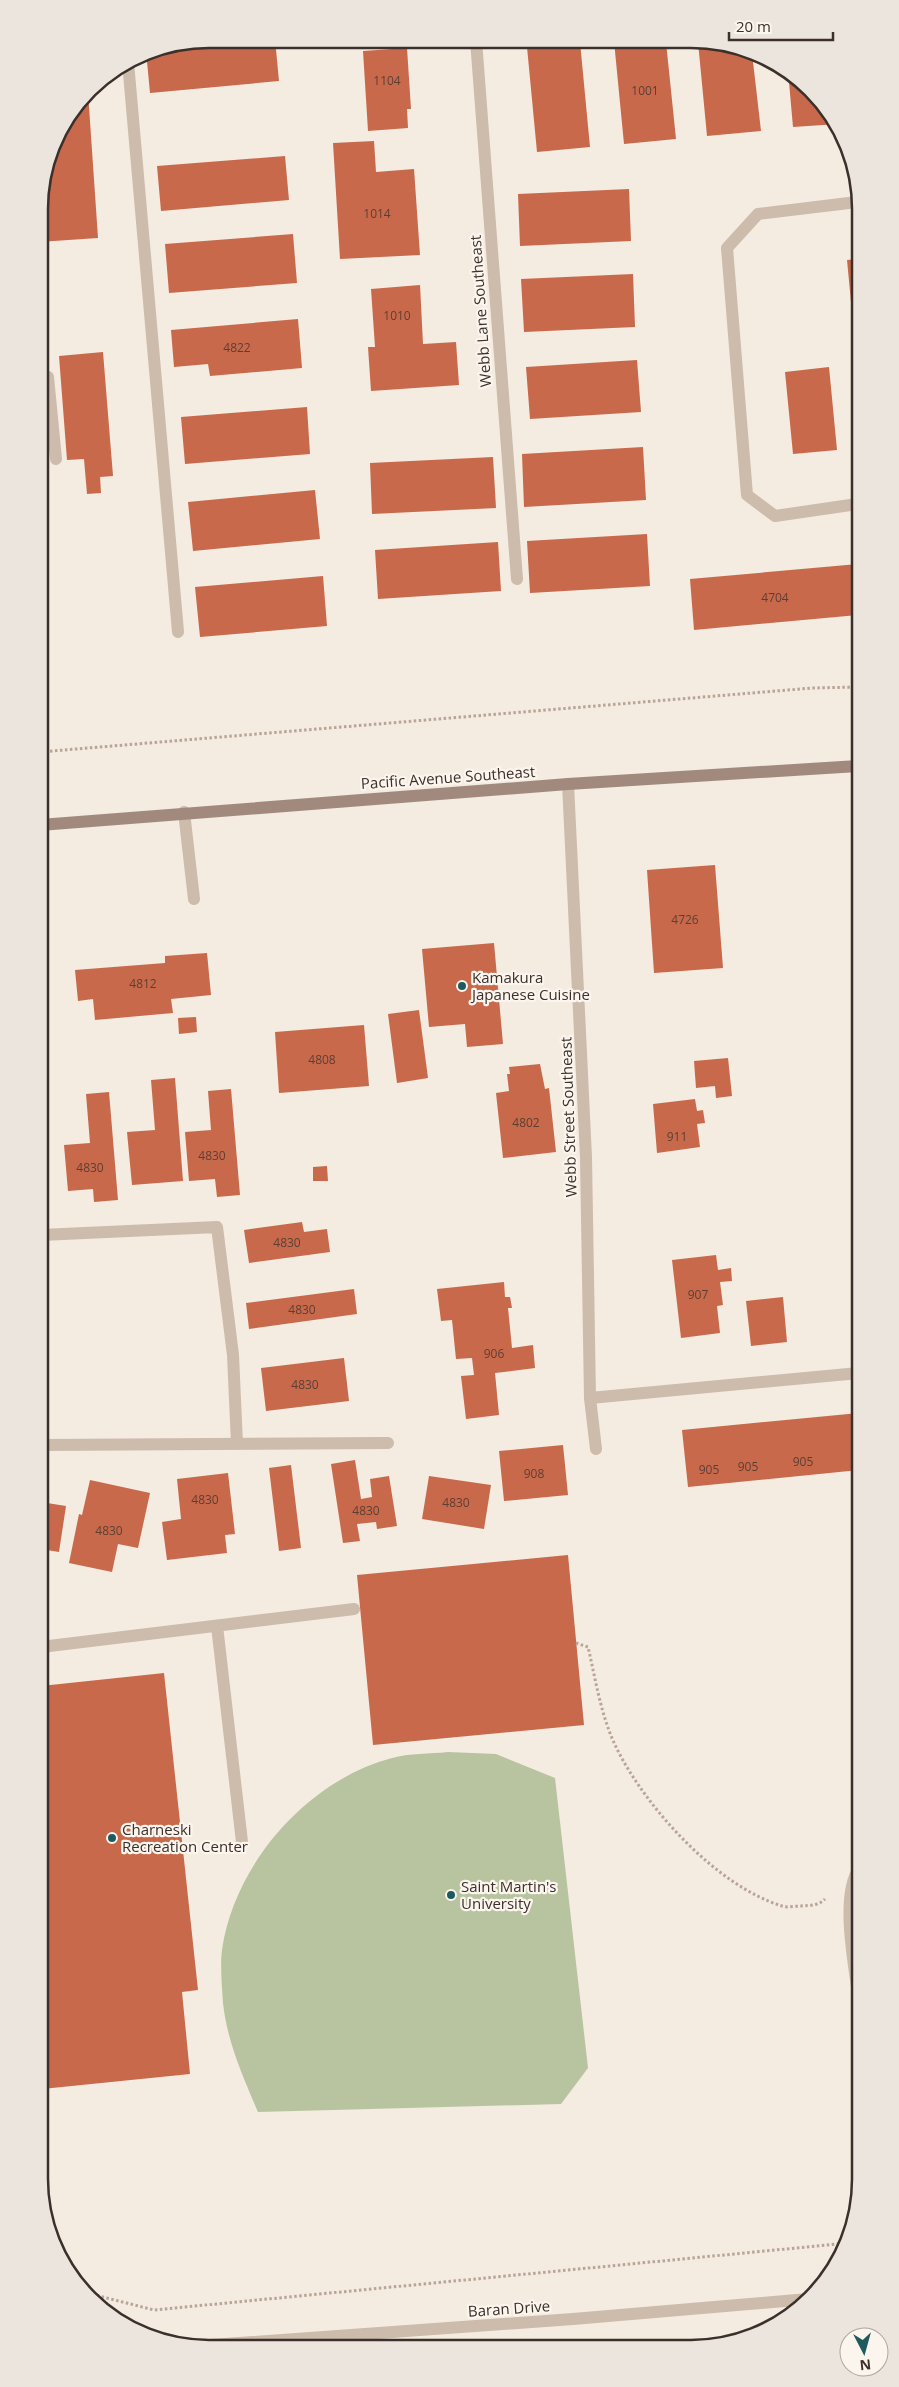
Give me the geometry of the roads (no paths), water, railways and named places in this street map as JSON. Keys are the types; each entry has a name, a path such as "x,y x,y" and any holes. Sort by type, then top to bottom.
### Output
{"main road":[{"name":"Pacific Avenue Southeast","path":"48,824 184,812 568,784 852,766"}],"street":[{"name":"Webb Lane Southeast","path":"477,48 517,579"},
{"path":"129,69 178,632"},
{"path":"851,203 758,214 727,248 747,495 775,516 852,505"},
{"path":"48,378 56,459"},
{"name":"Webb Street Southeast","path":"568,784 586,1157 590,1398 596,1449"},
{"path":"184,812 194,899"},
{"path":"48,1235 218,1227 233,1355 237,1444"},
{"path":"590,1398 851,1374"},
{"path":"48,1445 388,1443"},
{"path":"48,1646 354,1609"},
{"path":"217,1626 242,1842"},
{"path":"851,1897 848,1910 851,1936"},
{"name":"Baran Drive","path":"280,2340 572,2319 796,2299"}],"place":[{"name":"Kamakura Japanese Cuisine","path":"462,986"},
{"name":"Charneski Recreation Center","path":"112,1838"},
{"name":"Saint Martin's University","path":"451,1895"}]}
